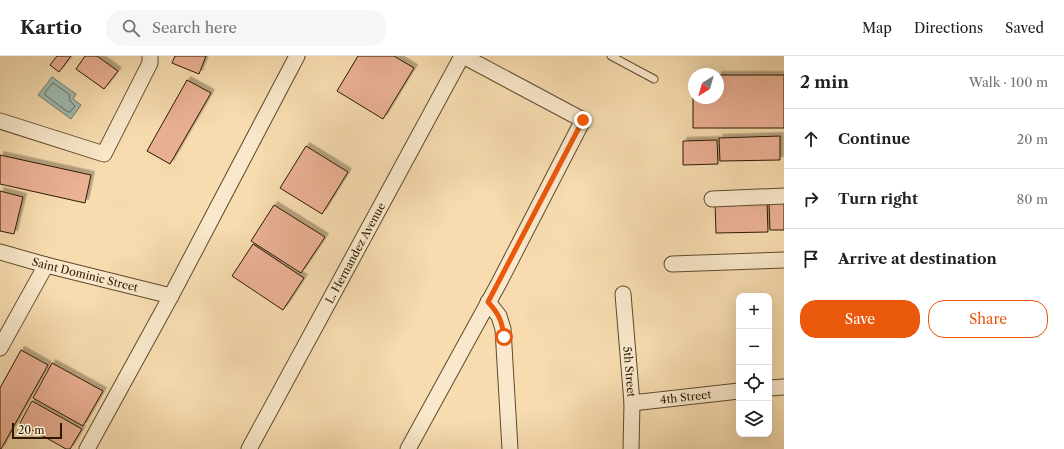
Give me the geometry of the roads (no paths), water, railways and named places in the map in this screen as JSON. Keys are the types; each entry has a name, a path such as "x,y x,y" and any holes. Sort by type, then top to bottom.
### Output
{"street":[{"path":"0,120 108,159 150,63 150,56"},
{"path":"87,449 171,296 297,56"},
{"path":"408,449 488,302 583,120 462,56"},
{"name":"L. Hernandez Avenue","path":"249,449 462,56"},
{"path":"712,199 784,196"},
{"name":"Saint Dominic Street","path":"0,252 46,266 171,296"},
{"path":"672,264 784,260"},
{"path":"0,348 46,266"},
{"name":"5th Street","path":"623,294 632,403 631,449"},
{"path":"488,302 499,316 503,329 510,449"},
{"path":"772,388 784,387"},
{"name":"4th Street","path":"632,403 736,392"}],"lane":[{"path":"612,56 654,79"}],"water":[{"path":"52,77 76,94 73,99 81,105 71,119 38,95"}]}
